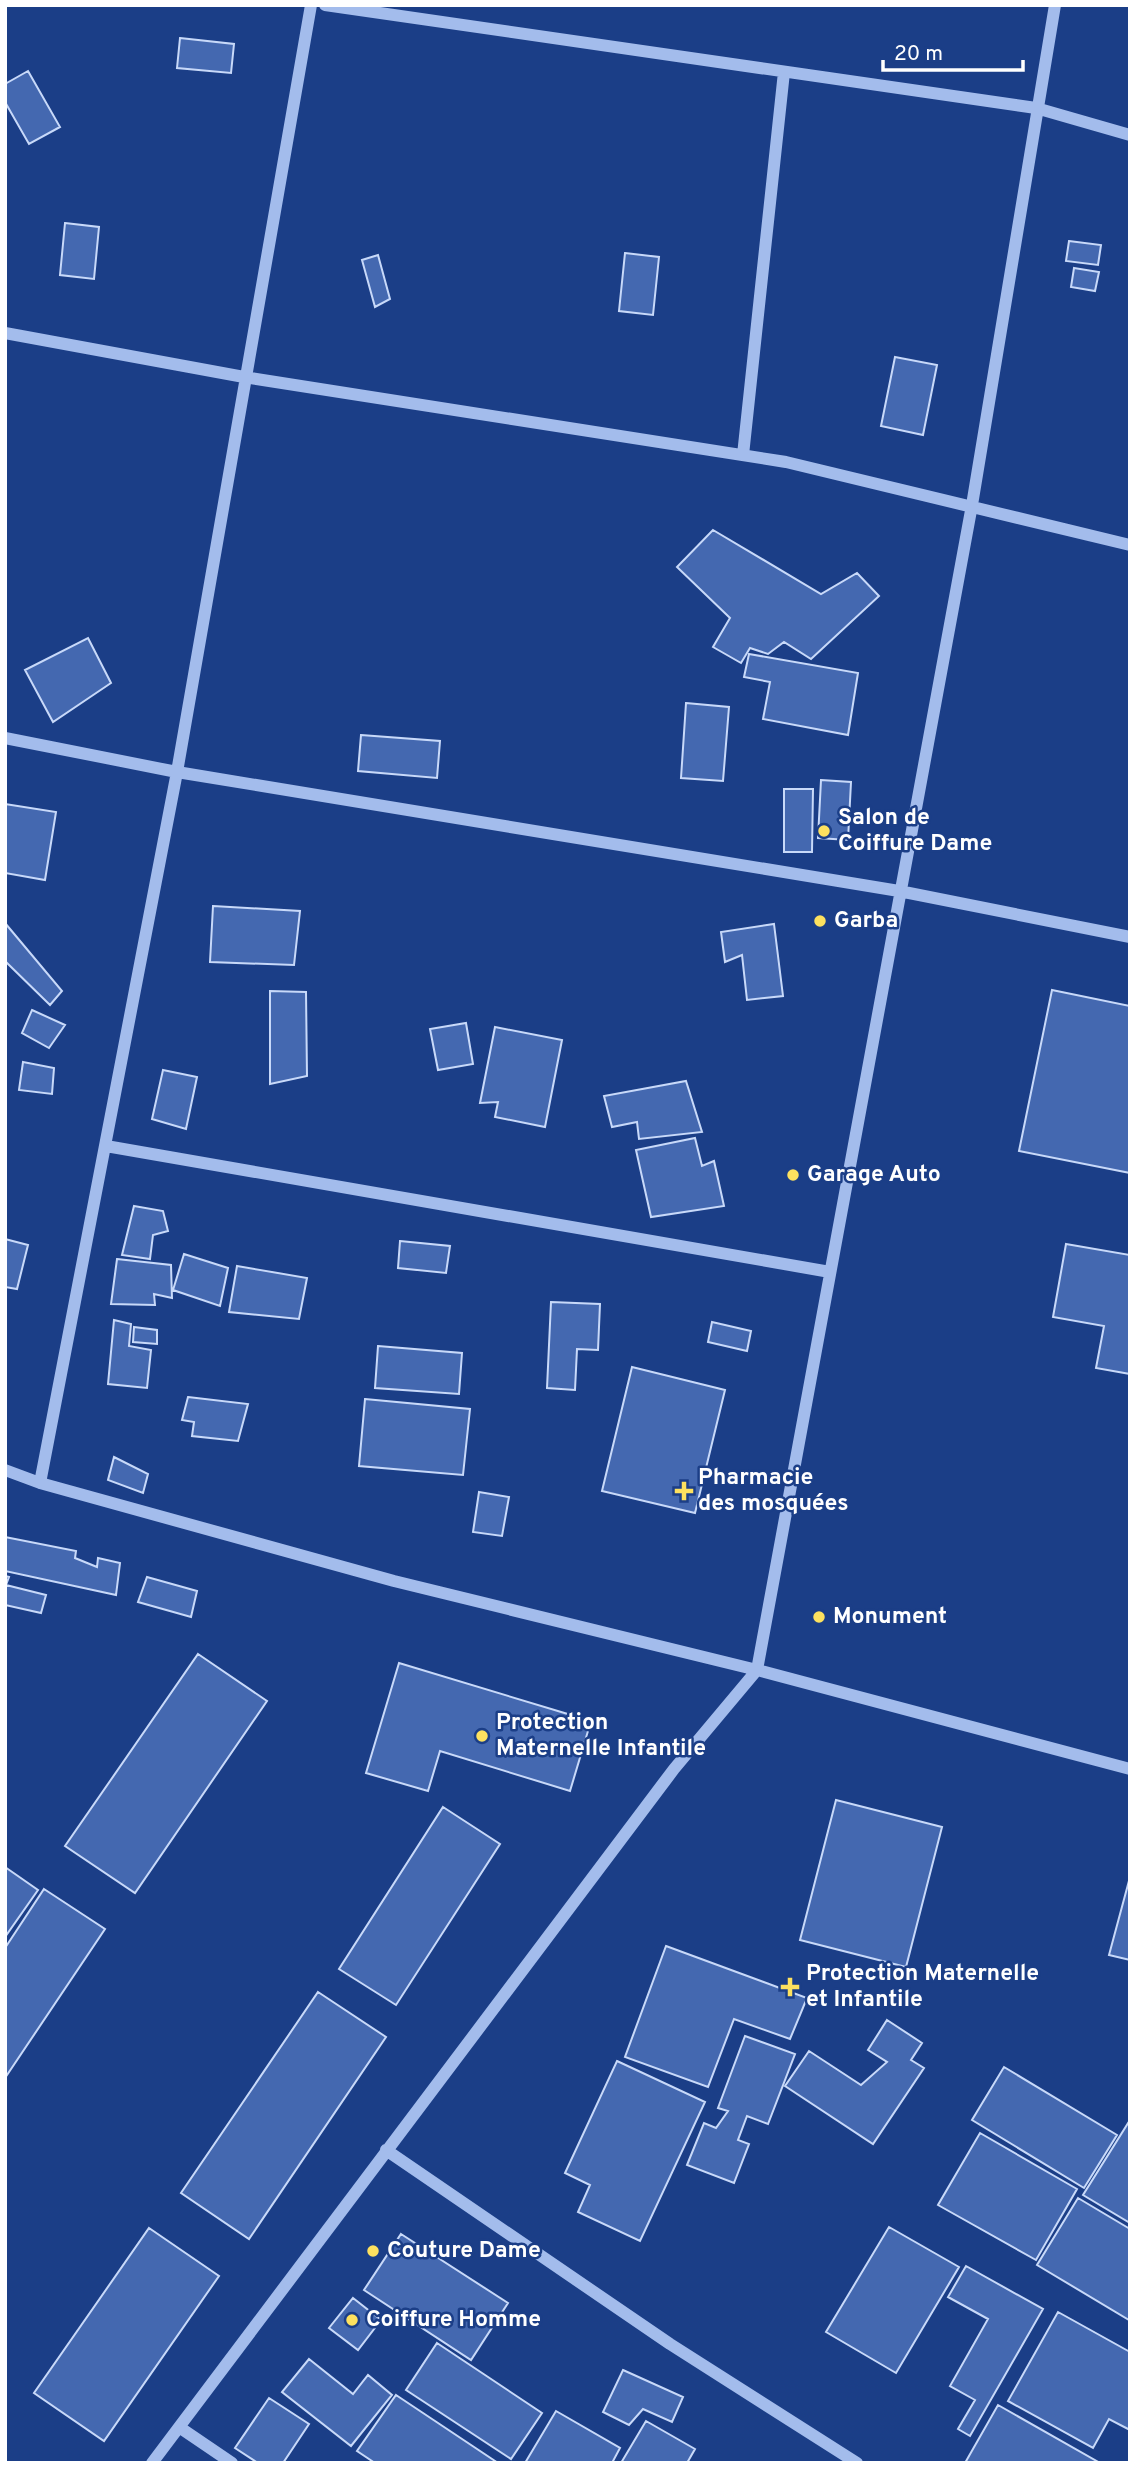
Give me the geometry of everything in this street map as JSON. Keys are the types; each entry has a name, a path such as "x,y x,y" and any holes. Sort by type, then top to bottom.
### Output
{"street":[{"path":"40,1483 177,772 311,5"},
{"path":"325,5 1036,108 1130,135"},
{"path":"152,2463 674,1769 757,1670 972,505 1055,5"},
{"path":"743,455 784,72"},
{"path":"5,333 244,377 786,462 1130,545"},
{"path":"5,738 177,772 899,891 1130,937"},
{"path":"106,1146 830,1272"},
{"path":"5,1470 40,1483 394,1581 757,1670 1130,1769"},
{"path":"386,2150 670,2344 857,2463"},
{"path":"179,2427 232,2463"}],"building":[{"path":"180,38 234,44 231,73 177,68"},
{"path":"28,71 60,127 29,144 5,102 5,84"},
{"path":"65,223 99,227 94,279 60,275"},
{"path":"1069,241 1101,245 1098,265 1066,261"},
{"path":"625,253 659,257 653,315 619,311"},
{"path":"378,255 390,299 375,307 362,260"},
{"path":"1074,268 1099,272 1095,291 1071,287"},
{"path":"895,357 937,365 923,435 881,426"},
{"path":"713,530 821,594 857,573 879,596 811,659 784,642 768,654 750,648 741,663 713,647 730,618 677,567"},
{"path":"88,638 111,683 53,722 25,670"},
{"path":"749,654 858,673 848,735 763,719 770,682 744,677"},
{"path":"686,703 729,707 723,781 681,778"},
{"path":"361,735 440,741 437,778 358,771"},
{"path":"821,780 851,782 848,840 818,838"},
{"path":"784,789 813,789 812,852 784,852"},
{"path":"5,804 56,812 45,880 5,873"},
{"path":"213,906 300,911 294,965 210,962"},
{"path":"5,923 62,991 50,1005 5,961"},
{"path":"774,924 783,996 747,1000 742,955 725,962 721,932"},
{"path":"1052,990 1130,1006 1130,1173 1019,1151"},
{"path":"270,991 306,992 307,1076 270,1084"},
{"path":"32,1010 65,1025 49,1048 22,1033"},
{"path":"466,1023 473,1064 438,1070 430,1029"},
{"path":"495,1027 562,1040 545,1127 495,1117 498,1102 480,1103"},
{"path":"23,1062 54,1068 52,1094 19,1090"},
{"path":"163,1070 197,1077 186,1129 152,1119"},
{"path":"686,1081 702,1132 639,1139 637,1122 612,1127 604,1096"},
{"path":"695,1138 702,1166 714,1161 724,1206 651,1217 636,1150"},
{"path":"134,1206 163,1211 168,1231 153,1235 150,1259 122,1255"},
{"path":"5,1239 28,1245 17,1289 5,1287"},
{"path":"400,1241 450,1246 446,1273 398,1268"},
{"path":"1066,1244 1130,1255 1130,1374 1096,1368 1104,1326 1053,1317"},
{"path":"184,1254 228,1268 220,1306 173,1290"},
{"path":"117,1259 171,1265 172,1298 154,1294 155,1305 111,1304"},
{"path":"237,1266 307,1278 299,1319 229,1312"},
{"path":"551,1302 600,1304 598,1350 577,1349 575,1390 547,1388"},
{"path":"114,1320 131,1324 129,1346 151,1350 147,1388 108,1384"},
{"path":"712,1322 751,1331 747,1351 708,1342"},
{"path":"134,1327 157,1330 157,1344 133,1342"},
{"path":"378,1346 462,1353 459,1394 375,1388"},
{"path":"632,1367 725,1390 695,1513 602,1491"},
{"path":"188,1397 248,1404 238,1441 192,1436 194,1422 182,1420"},
{"path":"365,1399 470,1409 463,1475 359,1466"},
{"path":"114,1457 148,1474 143,1493 108,1480"},
{"path":"479,1492 509,1497 502,1536 473,1532"},
{"path":"5,1537 76,1551 75,1558 97,1567 98,1558 120,1563 116,1595 5,1571"},
{"path":"5,1576 9,1577 6,1585 46,1595 41,1613 5,1605"},
{"path":"147,1577 197,1591 191,1617 138,1602"},
{"path":"198,1654 267,1701 135,1893 65,1846"},
{"name":"Protection Maternelle Infantile","path":"399,1663 591,1721 570,1791 440,1751 428,1791 366,1773"},
{"path":"836,1800 942,1827 906,1967 800,1940"},
{"path":"443,1807 500,1844 396,2005 339,1969"},
{"path":"5,1867 38,1890 5,1937"},
{"path":"1130,1877 1130,1960 1109,1955"},
{"path":"44,1889 105,1929 5,2078 5,1948"},
{"path":"666,1946 807,1998 790,2039 734,2019 708,2087 625,2057"},
{"path":"318,1992 386,2037 249,2239 181,2193"},
{"path":"887,2020 922,2043 911,2060 924,2068 873,2144 785,2086 809,2051 861,2085 887,2062 868,2050"},
{"path":"745,2036 795,2054 768,2124 747,2116 738,2140 749,2144 734,2183 687,2165 704,2123 716,2128 728,2111 718,2108"},
{"path":"617,2061 705,2102 640,2241 578,2212 590,2185 565,2173"},
{"path":"1004,2067 1117,2135 1084,2188 972,2120"},
{"path":"1130,2120 1130,2223 1083,2195"},
{"path":"980,2133 1077,2189 1036,2260 938,2205"},
{"path":"1078,2198 1130,2229 1129,2320 1037,2265"},
{"path":"889,2227 959,2267 896,2373 826,2332"},
{"path":"149,2228 219,2276 104,2441 34,2393"},
{"path":"401,2234 508,2303 471,2360 364,2290"},
{"path":"966,2266 1043,2309 970,2436 958,2429 975,2400 950,2386 988,2319 948,2297"},
{"path":"353,2298 381,2320 358,2350 329,2328"},
{"path":"1058,2312 1130,2352 1130,2430 1109,2419 1093,2448 1008,2401"},
{"path":"437,2343 542,2413 511,2459 406,2390"},
{"path":"309,2359 353,2394 368,2375 392,2395 351,2446 282,2392"},
{"path":"623,2370 683,2397 672,2422 643,2409 629,2425 603,2412"},
{"path":"396,2395 498,2463 375,2463 357,2451"},
{"path":"269,2398 309,2424 283,2463 258,2463 235,2448"},
{"path":"998,2405 1100,2463 965,2463"},
{"path":"556,2411 620,2448 612,2463 525,2463"},
{"path":"646,2421 695,2449 687,2463 621,2463"}],"place":[{"name":"Salon de Coiffure Dame","path":"824,831"},
{"name":"Garba","path":"820,921"},
{"name":"Garage Auto","path":"793,1175"},
{"name":"Pharmacie des mosquées","path":"684,1491"},
{"name":"Monument","path":"819,1617"},
{"name":"Protection Maternelle Infantile","path":"482,1736"},
{"name":"Protection Maternelle et Infantile","path":"790,1987"},
{"name":"Couture Dame","path":"373,2251"},
{"name":"Coiffure Homme","path":"352,2320"}]}
